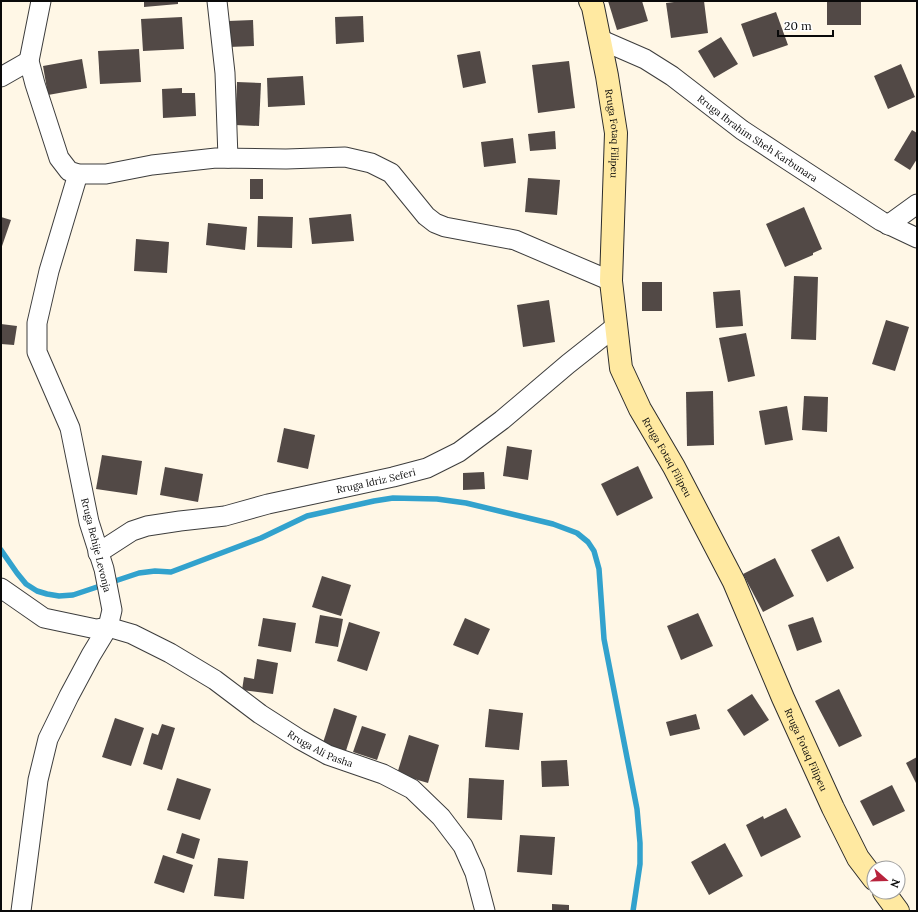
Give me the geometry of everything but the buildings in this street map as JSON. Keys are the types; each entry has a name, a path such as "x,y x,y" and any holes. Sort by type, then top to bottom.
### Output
{"main road":[{"name":"Rruga Fotaq Filipeu","path":"590,1 593,7 607,76 616,133 611,281 621,368 640,409 674,467 734,582 783,698 833,808 858,858 866,868"},
{"path":"890,900 898,911"}],"street":[{"path":"41,1 29,61 59,158 69,171 78,174 106,174 152,165 216,158 286,159 345,157 371,163 391,173 426,216 445,228 516,240 611,281"},
{"path":"217,1 225,73 228,158"},
{"name":"Rruga Ibrahim Sheh Karbunara","path":"599,39 645,59 672,76 742,130 848,200 888,225 917,238"},
{"path":"1,77 29,61"},
{"name":"Rruga Behije Levonja","path":"78,174 49,271 37,323 37,352 70,428 87,510 106,578 110,619"},
{"path":"888,225 917,204"},
{"name":"Rruga Idriz Seferi","path":"98,553 132,531 148,526 225,516 268,504 426,468 459,452 502,420 568,364 616,326"},
{"name":"Rruga Ali Pasha","path":"1,588 44,618 96,629 110,619 132,634 170,652 215,680 260,714 328,755 383,774 412,789 441,817 463,846 475,873 486,911"},
{"path":"22,911 38,780 48,739 110,619"}],"waterway":[{"path":"1,550 26,584 37,591 59,596 73,595 139,573 155,571 171,572 261,538 307,516 393,498 437,499 466,503 553,524 577,533 588,542 594,551 599,569 604,639 637,809 640,864 633,911"}]}
